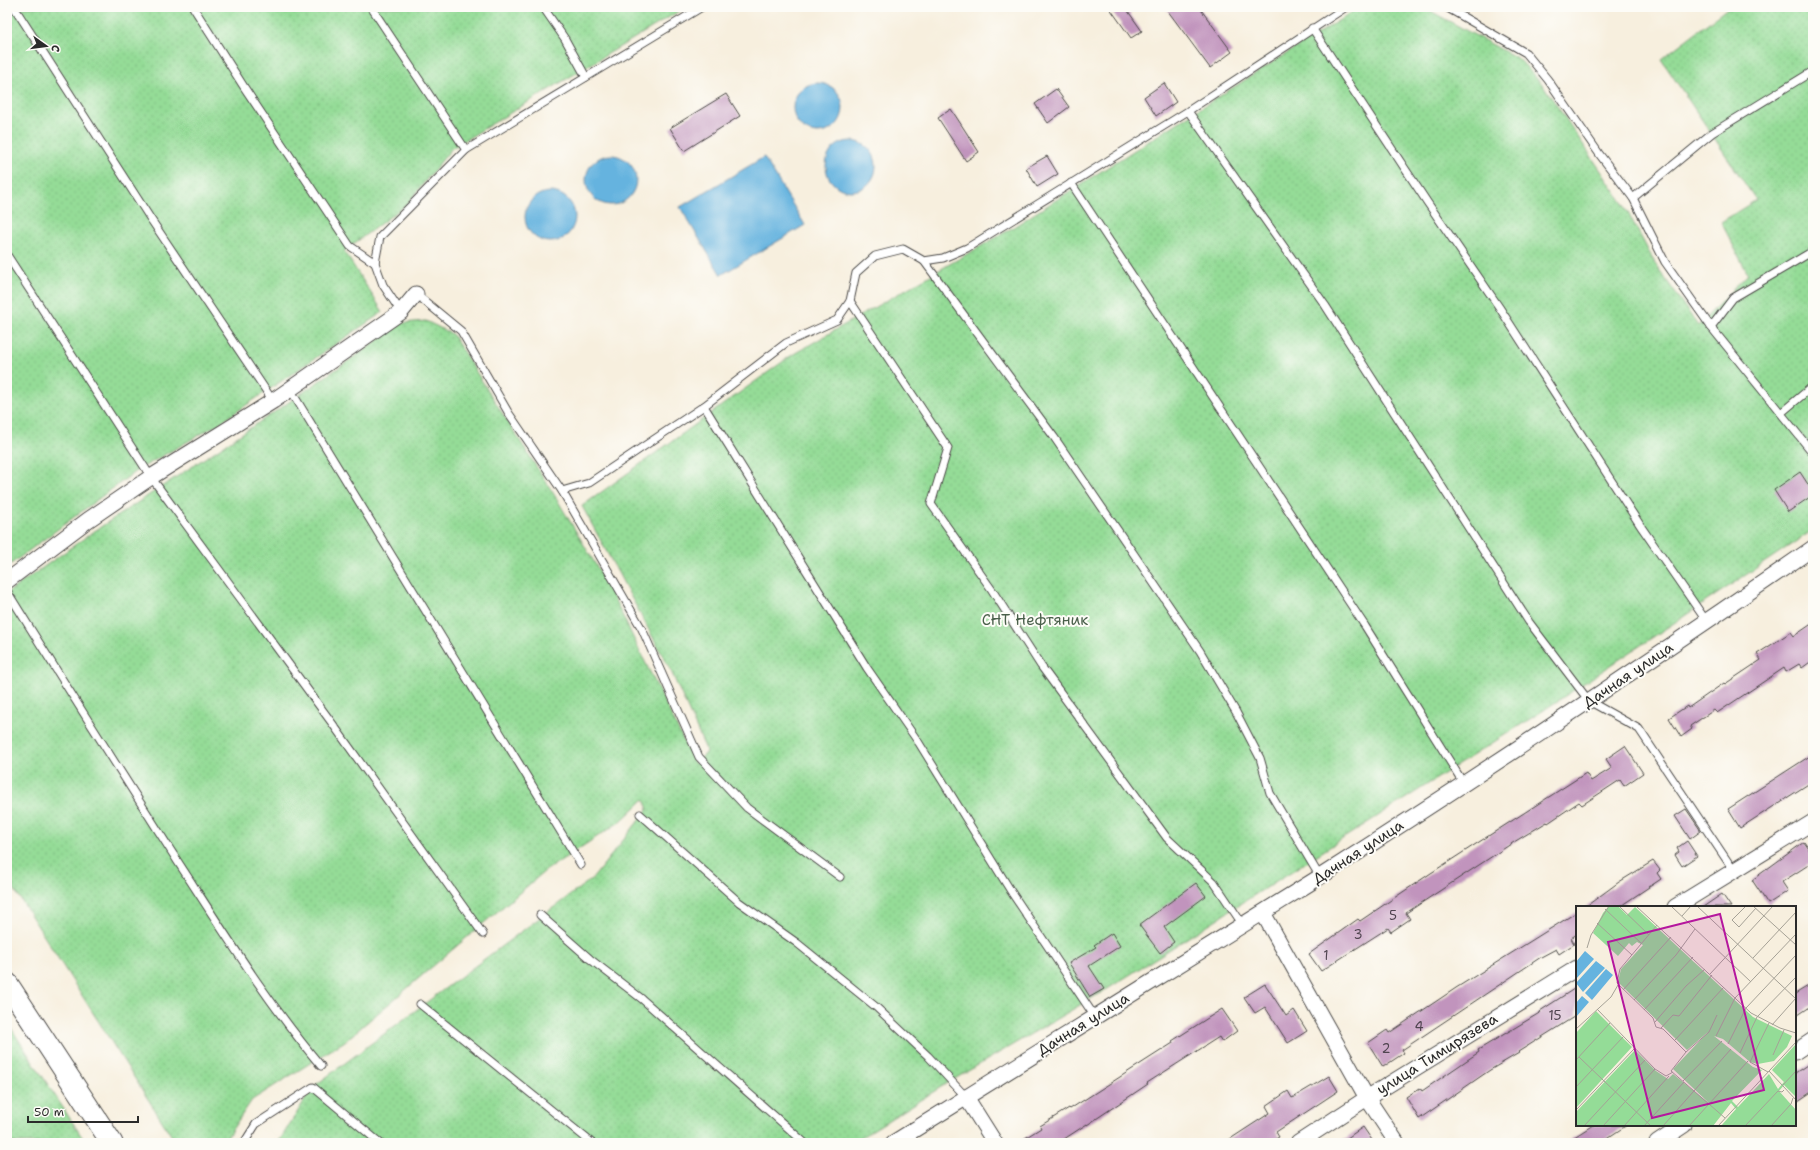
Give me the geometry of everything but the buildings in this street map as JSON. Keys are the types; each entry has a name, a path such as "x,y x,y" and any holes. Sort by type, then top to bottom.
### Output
{"street":[{"path":"7,581 88,520 151,477 273,401 401,312 416,294"},
{"name":"Дачная улица","path":"893,1143 1320,877 1464,784 1707,622 1813,548"},
{"path":"1677,906 1813,822"},
{"path":"1263,912 1367,1098 1397,1143"},
{"name":"улица Тимирязева","path":"1298,1143 1367,1098 1576,969"},
{"path":"7,983 112,1143"},
{"path":"1796,1051 1813,1040"},
{"path":"966,1097 995,1143"},
{"path":"1656,1143 1682,1126"}],"lane":[{"path":"14,7 150,218 273,401"},
{"path":"193,7 244,87 350,246 375,263"},
{"path":"371,7 466,150"},
{"path":"544,7 586,77"},
{"path":"401,312 384,285 375,263 380,237 466,150 702,7"},
{"path":"924,260 943,258 967,248 1188,111 1346,7"},
{"path":"1446,7 1526,53 1548,80 1600,155 1633,198 1664,262 1711,327 1813,454"},
{"path":"1312,28 1422,195 1500,307 1642,528 1707,622"},
{"path":"1633,198 1712,133 1813,71"},
{"path":"1188,111 1325,305 1529,622 1589,701 1639,729 1734,871"},
{"path":"1071,183 1365,626 1464,784"},
{"path":"562,491 589,483 704,406 786,343 837,320 850,301 856,273 875,256 903,249 924,260 1054,437 1200,651 1236,712 1260,758 1270,792 1320,877"},
{"path":"1711,327 1733,298 1813,251"},
{"path":"7,255 151,477 332,723 483,934"},
{"path":"416,294 461,331 508,412 562,491 642,629 699,757 747,808 840,877"},
{"path":"850,301 948,448 931,504 992,590 1041,666 1167,838 1214,882 1243,925"},
{"path":"1780,413 1813,386"},
{"path":"290,389 581,865"},
{"path":"704,406 867,668 919,743 1012,893 1095,1017"},
{"path":"7,591 112,759 247,967 289,1028 321,1066"},
{"path":"640,814 739,902 797,943 876,1007 928,1056 966,1097"},
{"path":"540,915 590,959 642,999 805,1143"},
{"path":"420,1004 592,1143"},
{"path":"244,1143 256,1124 313,1087 380,1143"}],"green space":[{"path":"7,7 686,7 452,148 407,204 344,251 383,312 217,425 136,471 7,567"},
{"name":"СНТ Нефтяник","path":"1360,7 1423,7 1519,59 1543,85 1624,205 1656,265 1698,326 1748,274 1721,222 1756,200 1661,59 1729,7 1813,7 1813,530 1544,710 1109,988 941,1087 852,1143 278,1143 313,1087 593,878 648,809 644,799 621,821 545,871 345,1041 252,1100 223,1143 176,1143 7,878 7,593 93,532 276,411 403,323 426,321 452,334 555,496 606,582 695,764 707,752 671,671 582,506 792,355 1007,231"},
{"path":"7,1022 86,1143 7,1143"}],"water":[{"path":"818,83 828,85 836,90 841,98 843,108 841,118 836,126 828,131 818,133 808,131 800,126 795,118 793,108 795,98 800,90 808,85"},
{"path":"846,141 856,141 869,148 876,161 876,171 869,184 856,191 846,191 837,187 830,180 826,171 826,161 830,152 837,145"},
{"path":"606,155 616,155 629,162 636,175 636,185 629,198 616,205 606,205 597,201 590,194 586,185 586,175 590,166 597,159"},
{"path":"764,157 805,225 721,275 680,207"},
{"path":"550,192 560,194 568,199 573,207 575,217 573,227 568,235 560,240 550,242 540,240 532,235 527,227 525,217 527,207 532,199 540,194"}]}
